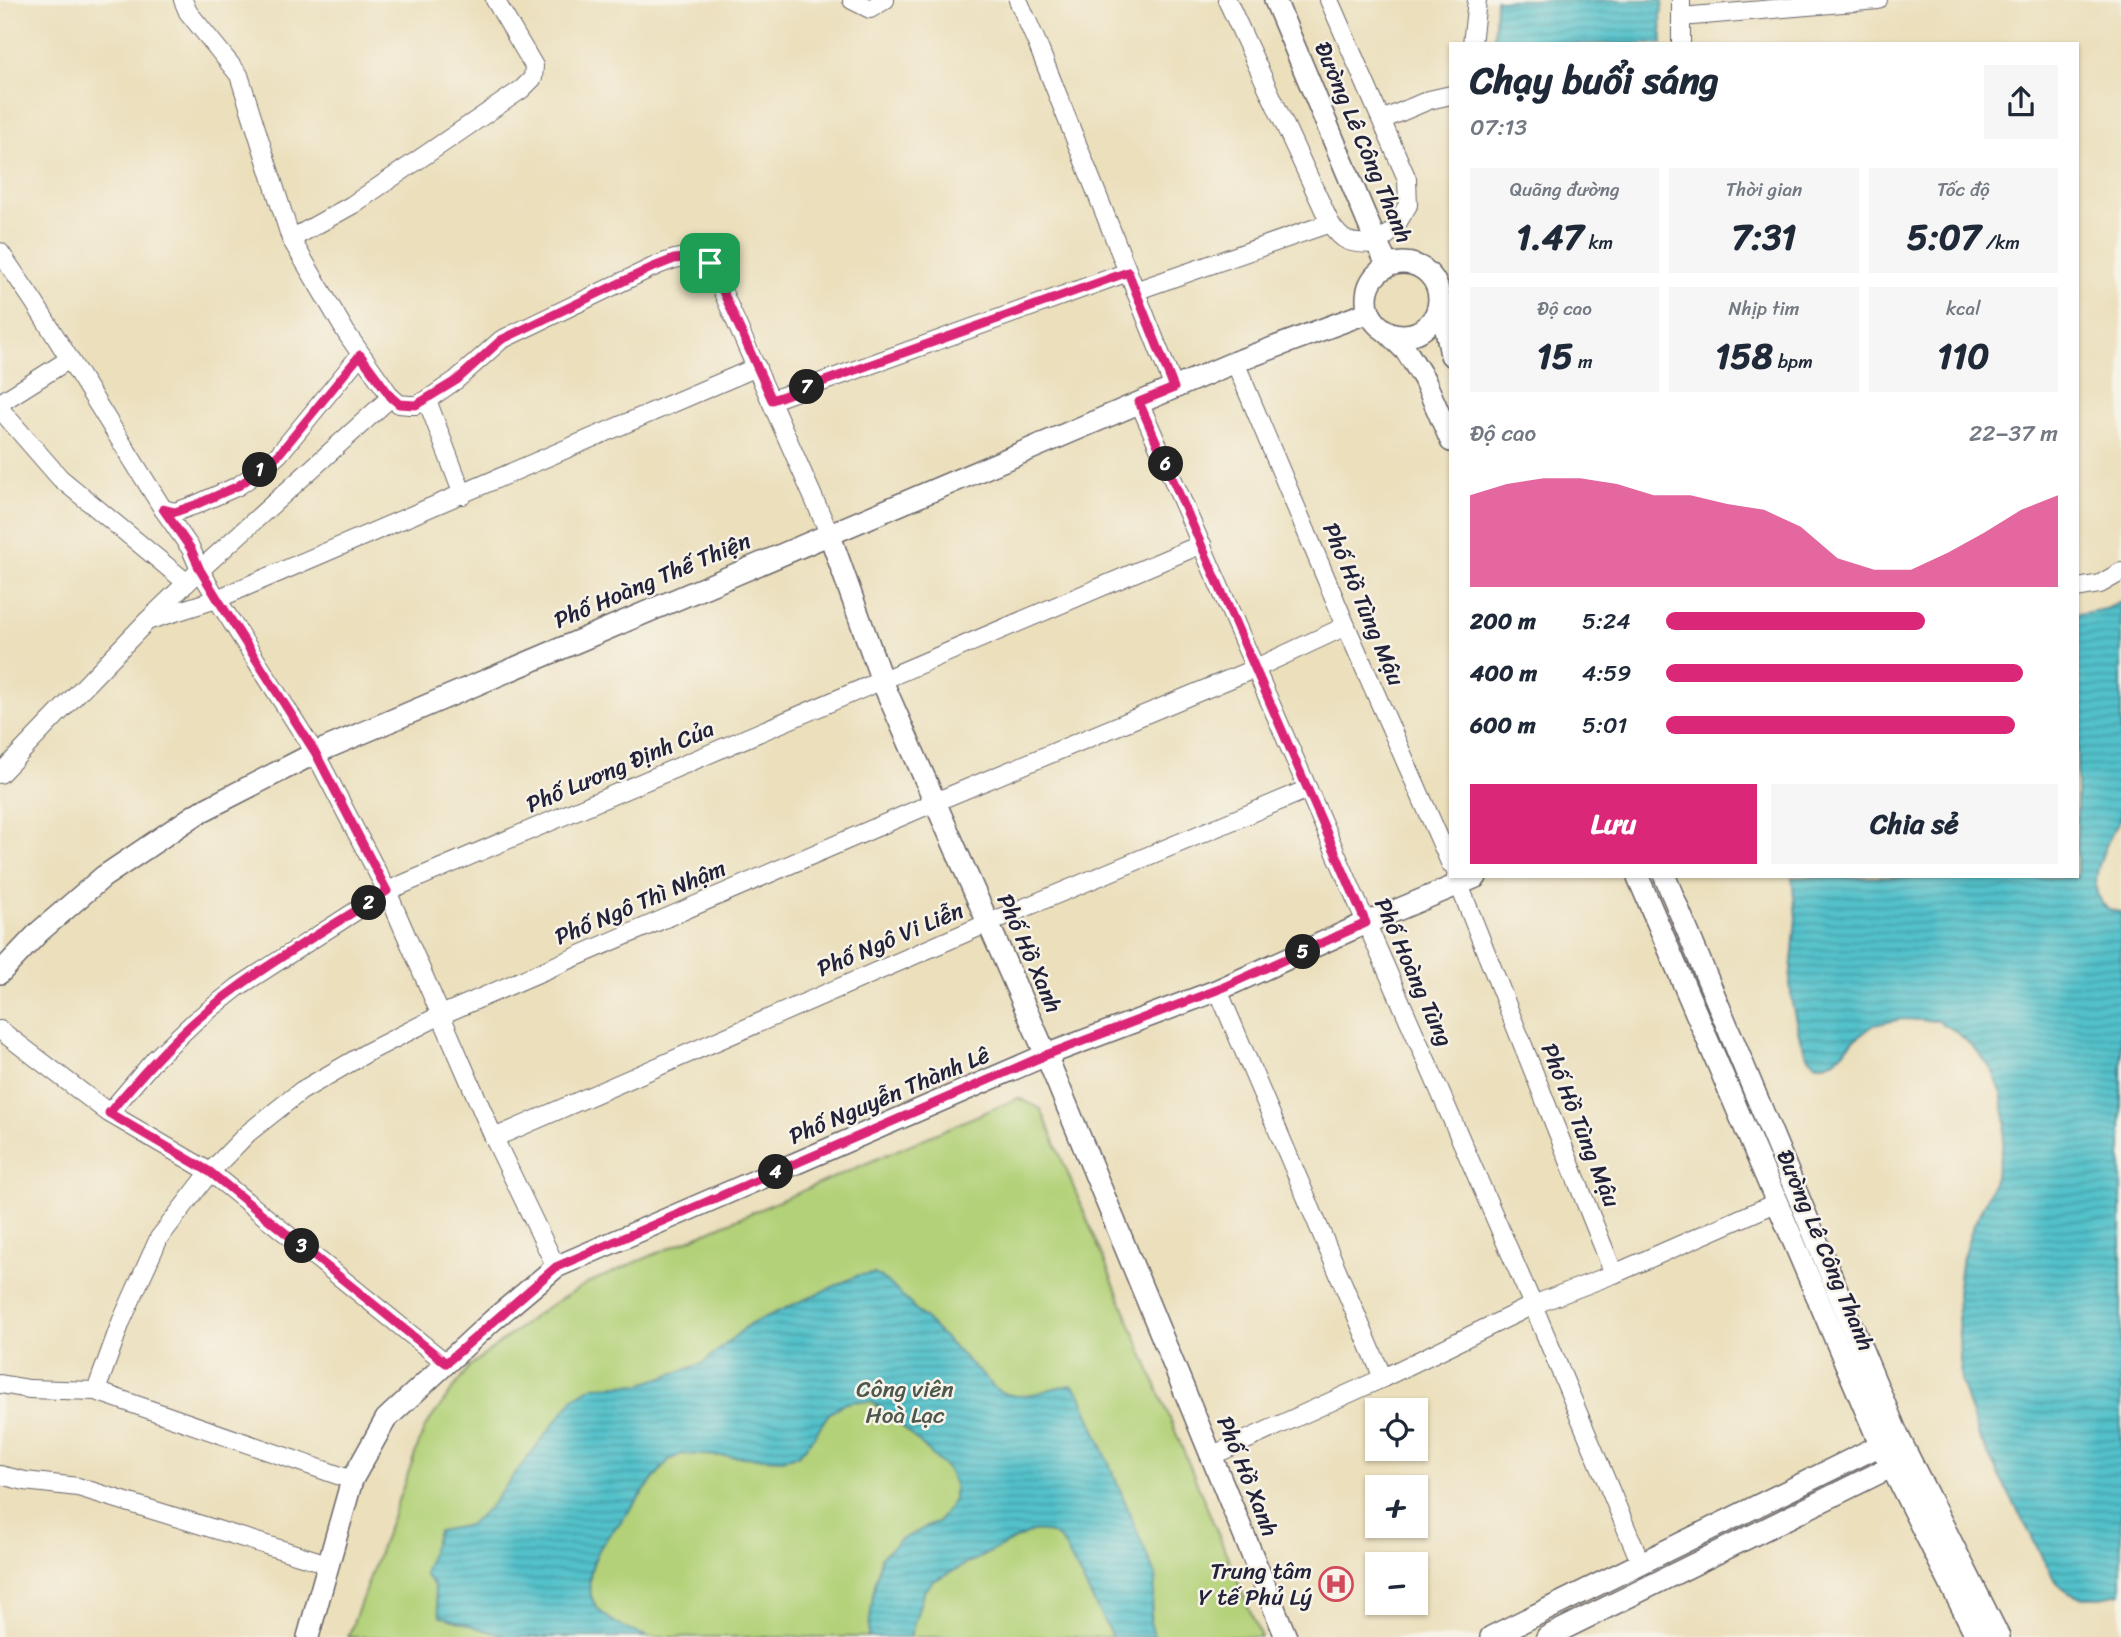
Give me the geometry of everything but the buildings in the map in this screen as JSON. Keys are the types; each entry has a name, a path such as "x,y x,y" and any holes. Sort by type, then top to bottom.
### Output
{"street":[{"path":"183,0 188,12 239,75 291,239 360,355 391,397 399,404 409,405 427,400 463,495"},
{"path":"291,239 352,205 522,89 533,78 534,66 495,0"},
{"path":"852,0 870,9 885,0"},
{"path":"1018,0 1174,388"},
{"path":"1227,0 1329,223 1338,237 1349,243 1377,244 1393,230 1408,205 1407,179 1329,0"},
{"name":"Đường Lê Công Thanh","path":"1275,0 1388,265"},
{"path":"1472,42 1477,0"},
{"path":"1681,42 1681,8 1870,1"},
{"path":"1382,120 1429,100 1449,95"},
{"path":"1135,291 1329,223"},
{"path":"0,252 191,549 193,576"},
{"name":"Phố Hồ Xanh","path":"427,400 457,380 501,340 674,259 696,257 704,258 710,263 829,533 883,681 1046,1055 1286,1637"},
{"path":"1449,344 1437,284 1430,275 1422,267 1411,263 1393,262 1378,272 1367,292 1369,312 1377,325 1407,352 1424,379 1449,436"},
{"path":"772,400 1128,272"},
{"path":"1387,332 1412,335 1423,329 1432,321 1440,296"},
{"name":"Phố Hoàng Thế Thiện","path":"0,973 39,932 103,877 198,813 315,752 1139,402 1235,362 1369,312"},
{"path":"163,509 175,512 195,505 238,486 261,470 279,454 360,355"},
{"path":"0,403 68,360"},
{"name":"Phố Hồ Tùng Mậu","path":"1235,362 1346,626 1449,850"},
{"path":"148,621 217,598 757,367"},
{"path":"0,774 193,576 391,397"},
{"name":"Phố Hoàng Tùng","path":"1139,402 1533,1305 1641,1564"},
{"path":"0,409 60,478 193,576 217,598 315,752 387,891 494,1138 556,1267"},
{"name":"Phố Lương Định Của","path":"109,1113 155,1059 195,1021 238,987 387,891 1202,544"},
{"path":"2079,588 2100,584 2121,572"},
{"name":"Phố Ngô Thì Nhậm","path":"96,1391 121,1322 159,1238 210,1172 248,1133 302,1091 368,1052 441,1015 935,802 1256,668 1346,626"},
{"name":"Phố Ngô Vi Liễn","path":"494,1138 988,923 1308,789"},
{"name":"Phố Nguyễn Thành Lê","path":"308,1637 352,1480 386,1419 556,1267 1046,1055 1217,990 1366,923 1457,878"},
{"name":"Phố Hồ Tùng Mậu","path":"1462,878 1615,1274"},
{"name":"Đường Lê Công Thanh","path":"1639,878 1778,1202 1900,1463 1977,1637"},
{"name":"Đường Lê Công Thanh","path":"1665,878 1889,1440"},
{"path":"1217,990 1383,1378"},
{"path":"0,1030 109,1113 210,1172 446,1363"},
{"path":"1211,1456 1383,1378 1533,1305 1615,1274 1778,1202"},
{"path":"0,1384 29,1389 96,1391 352,1480"},
{"path":"1491,1637 1889,1440"},
{"path":"1547,1637 1900,1463"},
{"name":"Đường Lê Công Thanh","path":"1900,1463 1999,1637"},
{"path":"0,1475 25,1481 78,1487 328,1564"},
{"path":"1641,1564 1652,1586"}],"green space":[{"name":"Công viên Hoà Lạc","path":"1018,1098 1041,1109 1261,1637 348,1637 425,1427 470,1366 544,1309 588,1283"}],"water":[{"path":"1496,0 1663,0 1662,42 1494,42"},
{"path":"2121,602 2121,819 2102,857 2096,886 2099,898 2107,907 2121,912 2121,1593 2085,1598 2071,1594 2055,1581 1978,1435 1961,1382 1957,1293 1961,1263 1972,1229 1991,1189 2006,1124 2001,1092 1993,1072 1980,1054 1957,1032 1938,1021 1902,1019 1874,1025 1853,1041 1835,1060 1817,1064 1809,1057 1801,1042 1790,983 1796,918 1792,878 2079,878 2079,614 2106,609"},
{"path":"875,1274 888,1282 997,1390 1025,1396 1072,1385 1080,1393 1156,1577 1150,1621 1154,1637 1112,1637 1063,1543 1051,1534 1036,1532 1026,1534 933,1581 924,1591 910,1637 868,1637 881,1557 900,1540 939,1521 954,1500 954,1483 947,1469 888,1413 872,1402 857,1401 842,1404 828,1415 798,1455 782,1459 682,1454 669,1460 602,1545 591,1571 589,1586 592,1599 608,1618 649,1637 507,1637 440,1616 433,1584 424,1574 438,1531 469,1525 487,1510 574,1398 594,1386 642,1384 702,1364 748,1325 859,1275"}],"place":[{"name":"Trung tâm Y tế Phủ Lý","path":"1336,1584"}],"route":[{"path":"696,257 704,258 710,263 772,400 1128,272 1174,388 1139,402 1366,923 1217,990 1046,1055 556,1267 446,1363 210,1172 109,1113 155,1059 195,1021 238,987 387,891 315,752 217,598 191,549 163,509 175,512 195,505 238,486 261,470 279,454 360,355 391,397 399,404 416,405 457,380 501,340 674,259 696,257"}]}
